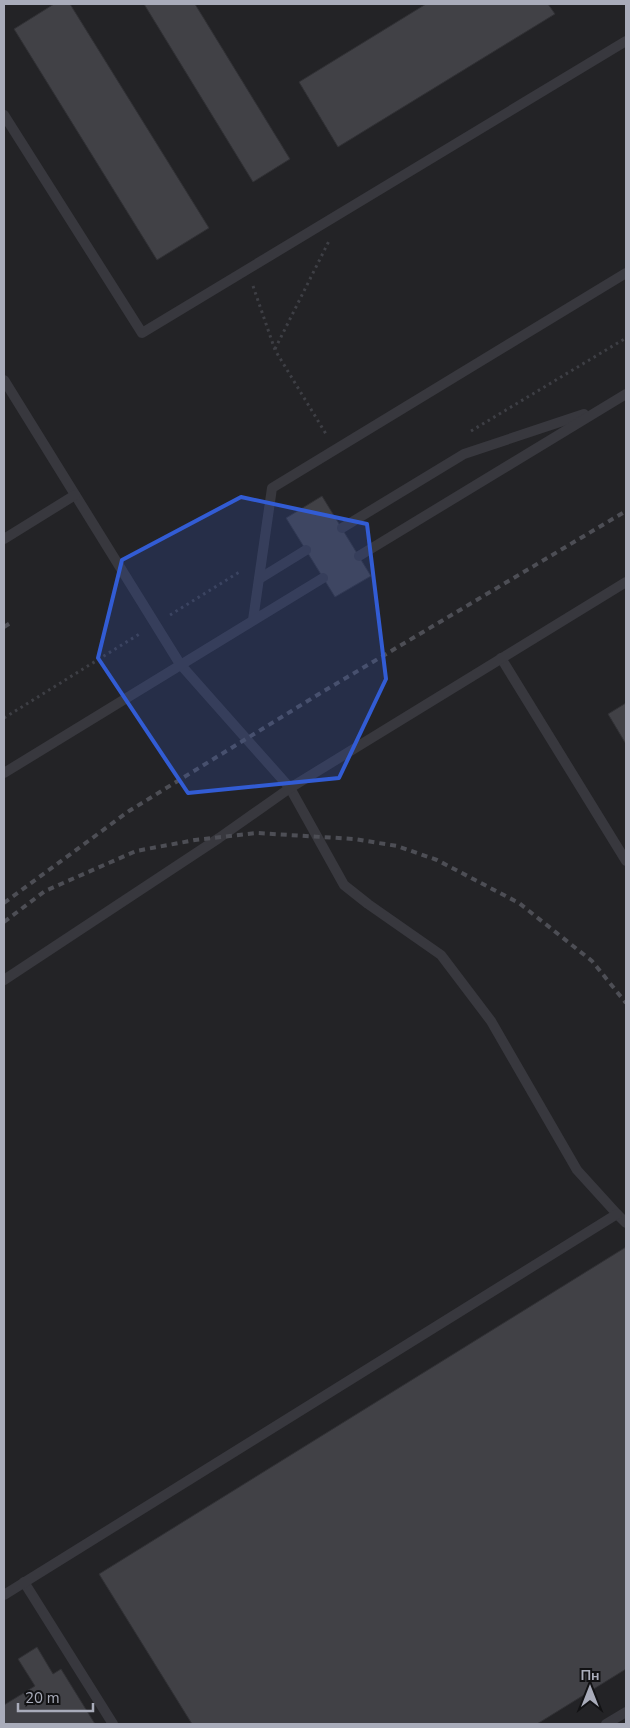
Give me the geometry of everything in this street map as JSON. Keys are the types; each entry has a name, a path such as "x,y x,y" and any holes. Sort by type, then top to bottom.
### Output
{"lane":[{"path":"4,115 142,333 626,40"},
{"path":"253,620 272,488 626,274"},
{"path":"4,380 180,664 290,788 344,885 441,955 491,1021 577,1170 626,1223"},
{"path":"359,556 626,394"},
{"path":"342,528 464,454 603,408"},
{"path":"4,539 75,495"},
{"path":"259,579 306,550"},
{"path":"4,773 323,578"},
{"path":"4,980 219,838 290,788 626,582"},
{"path":"501,658 626,861"},
{"path":"4,1594 617,1214"},
{"path":"24,1582 113,1724"},
{"path":"606,1724 626,1712"}],"path":[{"path":"275,350 344,211"},
{"path":"247,270 275,350 336,450"},
{"path":"468,434 626,338"}],"highlighted area":[{"path":"241,497 367,524 386,679 339,778 188,793 98,658 122,560"}],"shaded area":[{"path":"4,4 626,4 626,1724 4,1724"}],"building":[{"path":"54,4 70,4 209,228 157,260 14,29"},
{"path":"144,4 195,4 290,159 253,182"},
{"path":"426,4 548,4 555,14 338,147 299,82"},
{"path":"322,496 371,576 335,597 286,518"},
{"path":"626,703 626,744 608,714"},
{"path":"626,1247 626,1669 537,1724 192,1724 99,1574"},
{"path":"37,1647 53,1674 61,1669 95,1724 4,1724 4,1705 35,1686 18,1659"}],"railway":[{"path":"4,903 129,811 319,694 626,511"},
{"path":"4,627 12,622"},
{"path":"4,922 45,891 136,851 195,840 257,833 354,839 397,846 437,860 519,903 592,961 626,1003"}]}
